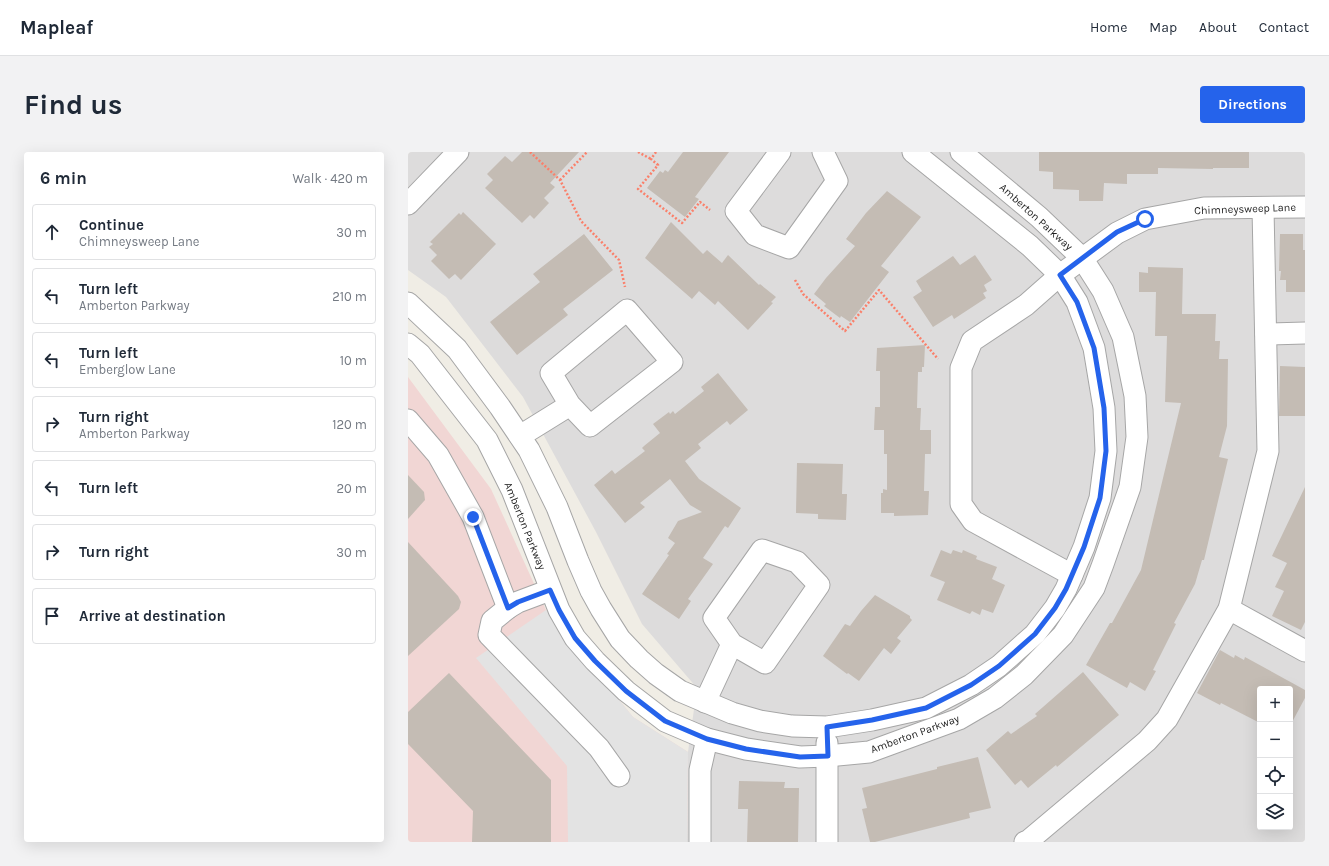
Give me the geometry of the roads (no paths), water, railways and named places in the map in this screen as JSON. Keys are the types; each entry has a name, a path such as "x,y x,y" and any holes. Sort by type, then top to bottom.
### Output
{"street":[{"path":"408,204 458,152"},
{"path":"780,152 736,211 755,235 789,248 837,181 823,152"},
{"name":"Amberton Parkway","path":"408,303 457,349 530,450 557,507 591,591 600,609 620,639 656,674 680,691 732,713 760,721 792,726 827,727 872,720 926,708 971,685 999,666 1035,634 1055,608 1066,589 1084,547 1100,498 1106,451 1104,408 1094,348 1077,302 1060,275 1030,246 913,152"},
{"name":"Amberton Parkway","path":"408,344 420,354 487,440 512,490 559,610 575,638 595,661 626,691 665,721 707,739 746,749 800,757 869,752 959,719 994,698 1024,675 1063,635 1094,588 1130,487 1137,437 1135,396 1122,337 1103,291 1082,258 1039,217 961,152"},
{"name":"Chimneysweep Lane","path":"1072,576 973,521 961,504 961,368 972,341 1026,305 1060,275 1117,232 1145,219 1204,208 1305,208"},
{"path":"1025,842 1147,741 1167,719 1229,609 1268,451 1263,208"},
{"path":"627,310 672,362 590,426 570,405 550,373 627,310"},
{"path":"1266,334 1305,333"},
{"path":"520,436 570,405"},
{"path":"408,420 438,455 473,517 508,608"},
{"path":"762,550 797,562 819,585 765,663 732,644 714,618 762,550"},
{"path":"550,590 518,602 508,608 492,621 489,636 599,748 619,776"},
{"path":"1229,609 1305,651"},
{"path":"705,702 732,644"},
{"path":"827,727 828,842"},
{"path":"700,842 700,770 707,739"}]}
